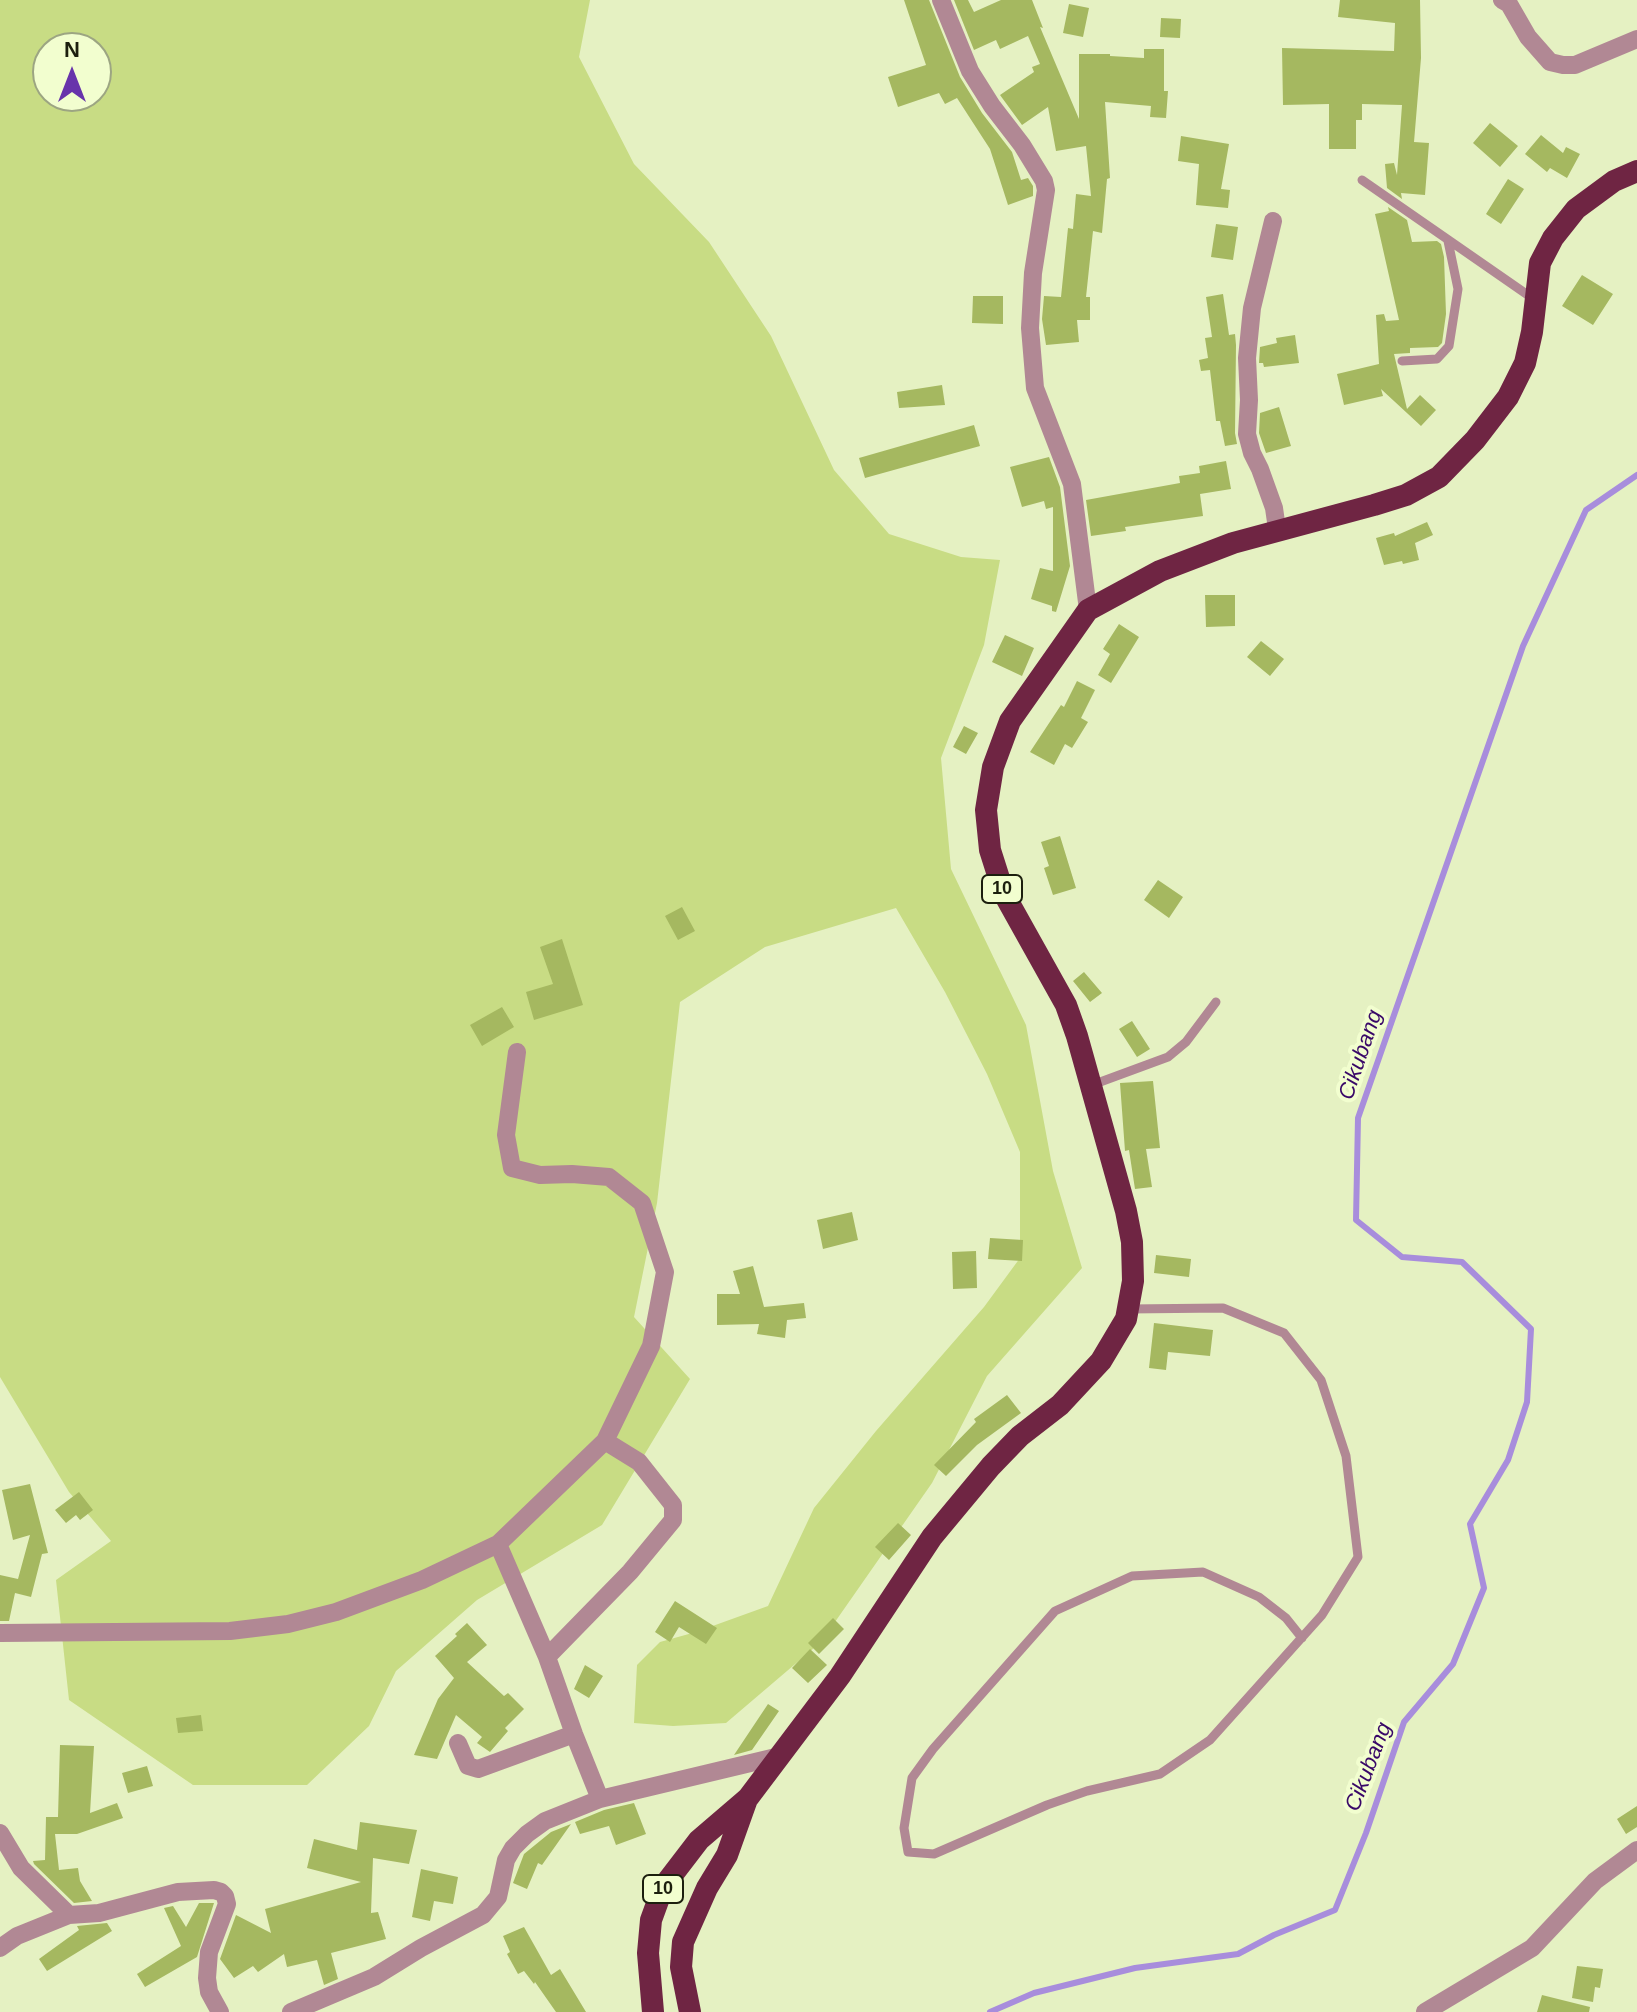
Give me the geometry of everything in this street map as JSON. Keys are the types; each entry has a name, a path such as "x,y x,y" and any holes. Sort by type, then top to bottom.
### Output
{"highway":[{"name":"10","path":"653,2012 648,1953 651,1920 663,1887 699,1840 748,1798 840,1676 932,1537 1020,1436 1060,1405 1101,1361 1126,1319 1133,1281 1132,1242 1077,1036 1066,1005 1004,894 990,850 986,810 993,767 1010,721 1088,610 1160,571 1277,529 1406,495 1439,477 1475,440 1508,397 1525,363 1540,263 1553,238 1576,209 1614,181 1637,171"},
{"name":"10","path":"690,2012 681,1967 683,1942 707,1888 727,1855 748,1798"}],"street":[{"path":"941,0 970,71 1022,145 1046,190 1033,273 1030,328 1035,388 1072,484 1088,610"},
{"path":"1502,0 1509,4 1528,37 1550,62 1575,65 1637,39"},
{"path":"1273,221 1252,308 1247,358 1247,434 1274,508 1277,529"},
{"path":"0,1633 230,1631 288,1624 336,1612 422,1580 498,1544 605,1441 651,1346 665,1272 642,1203 609,1177 540,1175 512,1168 506,1135 517,1052"},
{"path":"547,1657 630,1572 673,1520 673,1505 639,1462 605,1441"},
{"path":"498,1544 547,1657 600,1799"},
{"path":"458,1743 468,1766 478,1769 574,1734"},
{"path":"291,2012 374,1977 483,1915 498,1897 506,1860 527,1834 545,1821 600,1799 780,1756"},
{"path":"0,1833 21,1868 69,1915"},
{"path":"1425,2012 1532,1948 1595,1881 1637,1850"},
{"path":"0,1948 17,1936 69,1915 99,1913 178,1892 221,1892 227,1904 209,1952 207,1978 209,1992 220,2012"}],"lane":[{"path":"1362,180 1535,300"},
{"path":"1402,361 1437,359 1449,346 1458,289 1448,241"},
{"path":"1089,1086 1168,1057 1186,1042 1216,1002"},
{"path":"1128,1309 1223,1308 1284,1333 1321,1380 1346,1456 1358,1557 1322,1615 1302,1638 1210,1740 1160,1774 1061,1800 934,1854 908,1852 904,1828 912,1778 933,1749 1055,1611 1132,1576 1203,1572 1259,1597 1286,1618 1302,1638"}],"green space":[{"path":"0,0 590,0 579,57 634,164 709,242 771,336 834,470 889,534 961,557 1000,560 984,645 941,758 951,869 1026,1025 1053,1171 1082,1268 987,1376 932,1483 821,1642 726,1723 673,1726 634,1723 637,1665 660,1642 768,1606 814,1508 984,1307 1020,1258 1020,1152 987,1074 945,992 896,908 765,947 680,1002 657,1203 634,1317 690,1379 602,1525 477,1600 396,1671 369,1726 307,1785 193,1785 69,1700 56,1580 111,1541 69,1492 0,1377"}],"building":[{"path":"904,0 929,0 960,77 982,113 1012,152 1021,180 1028,178 1033,186 1033,196 1008,205 990,149 957,98 945,104 939,93 898,107 888,77 926,65"},
{"path":"954,0 968,0 974,12 1001,0 1032,0 1043,28 1040,27 1079,119 1079,54 1144,58 1144,49 1164,49 1164,91 1168,91 1166,118 1150,117 1151,106 1105,102 1110,178 1107,179 1102,233 1093,231 1086,297 1090,297 1090,320 1077,320 1079,342 1046,345 1042,319 1044,296 1061,297 1068,228 1073,229 1076,194 1091,196 1086,146 1056,151 1048,107 1022,125 1000,95 1034,72 1032,67 1040,64 1028,36 1000,49 996,40 974,50"},
{"path":"1340,0 1420,0 1421,58 1414,142 1429,143 1425,195 1401,193 1402,199 1387,188 1385,164 1394,163 1397,175 1402,105 1362,104 1362,120 1356,120 1356,149 1329,149 1329,104 1283,105 1282,48 1394,51 1395,23 1338,17"},
{"path":"1069,4 1089,8 1083,37 1063,33"},
{"path":"1161,18 1181,19 1180,38 1160,37"},
{"path":"1490,123 1518,146 1500,167 1473,143"},
{"path":"1541,135 1563,153 1566,147 1580,154 1567,178 1550,168 1547,172 1525,154"},
{"path":"1181,136 1229,144 1221,189 1230,190 1228,208 1196,205 1199,164 1178,161"},
{"path":"1508,179 1524,189 1501,224 1486,214"},
{"path":"1388,207 1407,220 1412,242 1437,241 1441,244 1444,257 1446,314 1442,343 1438,347 1410,348 1410,353 1394,354 1407,409 1420,395 1436,410 1421,426 1381,389 1383,396 1344,405 1337,374 1379,364 1376,315 1384,314 1386,321 1399,320 1375,214 1389,211"},
{"path":"1216,224 1238,227 1233,260 1211,257"},
{"path":"1582,275 1613,294 1593,325 1562,306"},
{"path":"1223,294 1229,335 1235,334 1236,345 1237,444 1225,446 1220,421 1216,421 1210,370 1201,371 1199,360 1208,358 1205,338 1212,337 1206,297"},
{"path":"973,296 1003,296 1003,324 972,323"},
{"path":"1295,335 1299,363 1264,367 1263,363 1259,363 1260,347 1277,343 1276,338"},
{"path":"942,385 945,405 899,408 897,392"},
{"path":"1279,407 1291,446 1266,453 1259,433 1260,413"},
{"path":"974,425 980,446 865,478 859,458"},
{"path":"1049,457 1060,487 1070,566 1056,612 1052,611 1052,606 1031,599 1040,568 1053,571 1053,507 1046,509 1044,501 1022,507 1010,467"},
{"path":"1226,461 1231,489 1200,494 1203,516 1125,527 1126,531 1091,536 1086,500 1180,483 1179,476 1200,473 1199,466"},
{"path":"1427,522 1433,535 1415,543 1419,560 1384,565 1376,538 1394,533 1395,536"},
{"path":"1205,595 1235,595 1235,626 1206,627"},
{"path":"1119,624 1139,637 1111,683 1098,675 1110,654 1103,649"},
{"path":"1005,635 1034,648 1022,676 992,662"},
{"path":"1261,641 1284,659 1270,676 1247,657"},
{"path":"1077,681 1095,690 1081,718 1088,722 1072,748 1065,744 1054,765 1030,752 1061,705 1064,707"},
{"path":"964,726 978,733 966,754 953,747"},
{"path":"1060,836 1076,888 1053,895 1044,868 1049,866 1041,842"},
{"path":"1158,880 1183,897 1169,918 1144,900"},
{"path":"682,907 695,931 678,940 665,916"},
{"path":"562,939 583,1005 534,1020 526,992 553,984 540,947"},
{"path":"1084,972 1102,993 1090,1002 1073,981"},
{"path":"502,1007 514,1027 482,1046 470,1025"},
{"path":"1132,1021 1150,1049 1137,1057 1119,1029"},
{"path":"1153,1081 1160,1148 1146,1149 1152,1187 1135,1189 1129,1150 1125,1151 1120,1083"},
{"path":"852,1212 858,1240 823,1249 817,1220"},
{"path":"990,1238 1023,1240 1022,1261 988,1259"},
{"path":"976,1251 977,1288 953,1289 952,1252"},
{"path":"1156,1255 1191,1259 1189,1277 1154,1273"},
{"path":"753,1266 764,1307 804,1303 806,1318 787,1320 785,1338 757,1334 759,1324 717,1325 717,1294 740,1294 733,1271"},
{"path":"1154,1323 1213,1330 1210,1356 1168,1352 1166,1370 1149,1368"},
{"path":"1007,1395 1021,1413 977,1445 946,1476 934,1465 976,1422 974,1419"},
{"path":"30,1484 48,1553 42,1554 31,1597 15,1593 9,1621 0,1621 0,1575 18,1579 30,1535 13,1540 2,1490"},
{"path":"79,1492 93,1510 80,1520 76,1515 66,1523 55,1510"},
{"path":"898,1523 911,1535 889,1560 875,1547"},
{"path":"675,1601 717,1628 706,1644 679,1627 670,1642 655,1632"},
{"path":"833,1618 844,1629 819,1654 808,1643"},
{"path":"467,1623 487,1645 467,1662 504,1696 508,1693 524,1709 505,1728 508,1731 490,1752 477,1743 482,1737 456,1715 437,1759 414,1755 438,1699 454,1678 435,1656"},
{"path":"810,1649 827,1665 808,1683 792,1668"},
{"path":"585,1665 603,1676 589,1698 574,1689"},
{"path":"768,1704 779,1711 752,1750 734,1755"},
{"path":"201,1715 203,1731 178,1733 176,1718"},
{"path":"60,1745 94,1746 90,1813 117,1803 123,1818 77,1834 55,1834 59,1870 78,1868 80,1881 92,1901 74,1903 33,1861 45,1860 46,1817 58,1817"},
{"path":"147,1766 153,1786 128,1793 122,1773"},
{"path":"634,1803 646,1834 616,1845 609,1826 580,1834 575,1822 604,1810"},
{"path":"1637,1806 1637,1827 1626,1834 1617,1819"},
{"path":"360,1822 417,1830 409,1864 373,1858 371,1913 378,1912 386,1939 331,1953 338,1979 324,1985 317,1960 287,1967 284,1954 258,1972 253,1966 234,1978 220,1959 236,1915 271,1933 265,1909 361,1882 307,1868 314,1839 357,1850"},
{"path":"571,1824 542,1865 538,1863 527,1889 513,1883 524,1854 551,1832"},
{"path":"421,1869 458,1877 453,1904 434,1901 430,1921 412,1917"},
{"path":"199,1903 214,1903 197,1957 145,1987 137,1974 181,1946 164,1908 173,1906 186,1927"},
{"path":"107,1923 112,1931 47,1971 39,1959 79,1930 77,1926"},
{"path":"524,1927 551,1975 560,1969 586,2012 556,2012 524,1971 518,1974 507,1954 510,1952 503,1936"},
{"path":"1577,1966 1603,1969 1600,1988 1595,1987 1593,2002 1572,1998"},
{"path":"1542,1995 1590,2007 1589,2012 1537,2012"}],"waterway":[{"name":"Cikubang","path":"990,2012 1034,1993 1135,1968 1238,1954 1274,1935 1335,1910 1366,1833 1404,1722 1453,1664 1484,1588 1470,1524 1508,1460 1527,1402 1531,1329 1462,1262 1402,1257 1356,1220 1358,1118 1523,646 1586,510 1637,475"}]}
